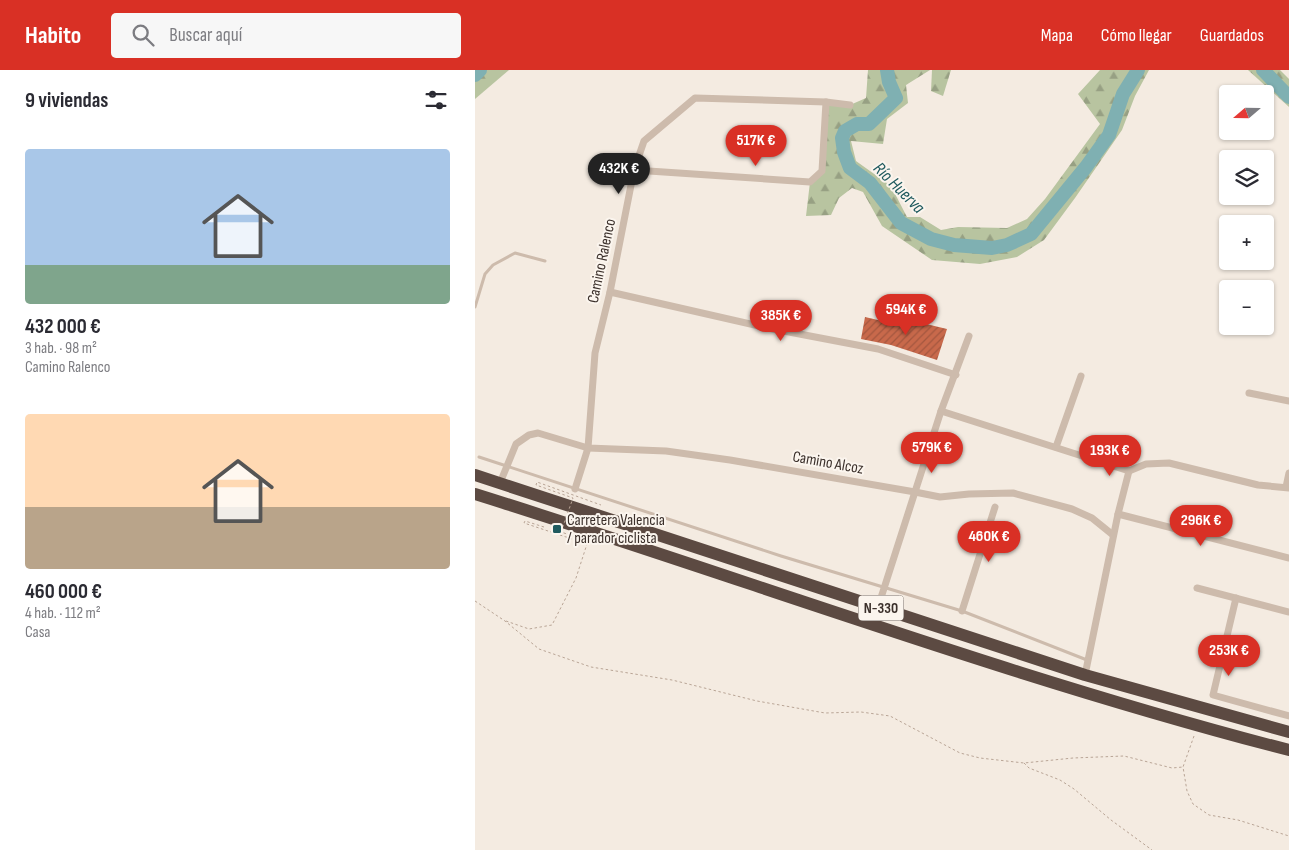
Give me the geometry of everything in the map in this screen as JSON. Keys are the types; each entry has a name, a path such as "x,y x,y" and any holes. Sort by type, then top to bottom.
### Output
{"highway":[{"name":"N-330","path":"475,476 1085,675 1289,732"},
{"name":"N-330","path":"475,494 1015,672 1196,726 1289,750"}],"street":[{"name":"Camino Ralenco","path":"575,489 588,448 595,353 610,292 634,170 644,141 695,98 826,102 851,105"},
{"path":"634,170 810,182 822,171 826,102"},
{"path":"610,292 768,328 878,349 956,375"},
{"path":"878,607 941,411 969,336"},
{"path":"1056,447 1081,376"},
{"path":"1249,393 1289,401"},
{"path":"941,411 1129,471 1146,464 1169,463 1258,485 1287,487 1289,473"},
{"name":"Camino Alcoz","path":"500,484 516,444 533,433 538,433 588,448 666,451 730,460 940,497 1013,492 1072,509 1092,518 1113,535"},
{"path":"1085,675 1117,514 1129,471"},
{"path":"962,612 995,507"},
{"path":"1117,514 1289,558"},
{"path":"1197,588 1289,612"},
{"path":"1236,598 1213,695 1289,716"}],"lane":[{"path":"475,308 485,274 493,265 515,254 545,261"},
{"path":"479,457 962,612 1088,660"}],"path":[{"path":"505,621 529,629 552,624 576,578 588,541 561,532 573,498 536,485 537,482 601,505"},
{"path":"544,527 525,521 524,523 587,544"},
{"path":"475,601 505,621 539,649 591,667 672,680 757,701 825,713 861,712 889,716 960,753 980,758 1024,763 1073,758 1124,756 1172,768 1183,767"},
{"path":"1196,726 1190,752 1183,767 1190,799 1193,804 1202,812 1216,818 1238,820 1289,836"},
{"path":"1024,763 1029,768 1060,780 1074,789 1111,820 1152,850"}],"green space":[{"path":"475,70 509,70 475,99"},
{"path":"868,70 930,70 906,85 908,103 887,119 883,144 851,141 856,161 891,186 907,217 920,217 941,230 958,227 1007,228 1027,219 1045,199 1100,124 1078,94 1100,70 1149,70 1135,96 1122,130 1044,240 1017,257 980,264 932,260 882,226 863,192 852,188 839,198 831,215 806,216 810,182 822,171 826,102 850,105 866,98"},
{"path":"932,70 951,70 943,96 931,91"},
{"path":"1248,70 1280,70 1289,79 1289,107 1274,93 1274,85 1265,85"}],"building":[{"path":"865,317 895,324 897,317 947,329 937,360 891,345 861,339"}],"waterway":[{"name":"Río Huerva","path":"475,75 480,70"},
{"name":"Río Huerva","path":"887,70 889,82 896,98 869,124 857,124 845,131 842,138 844,152 850,168 870,183 901,223 931,239 954,245 992,248 1007,245 1031,234 1086,167 1109,135 1123,94 1138,70"},
{"name":"Río Huerva","path":"1263,70 1289,97"}],"place":[{"name":"Carretera Valencia / parador ciclista","path":"557,529"}]}
